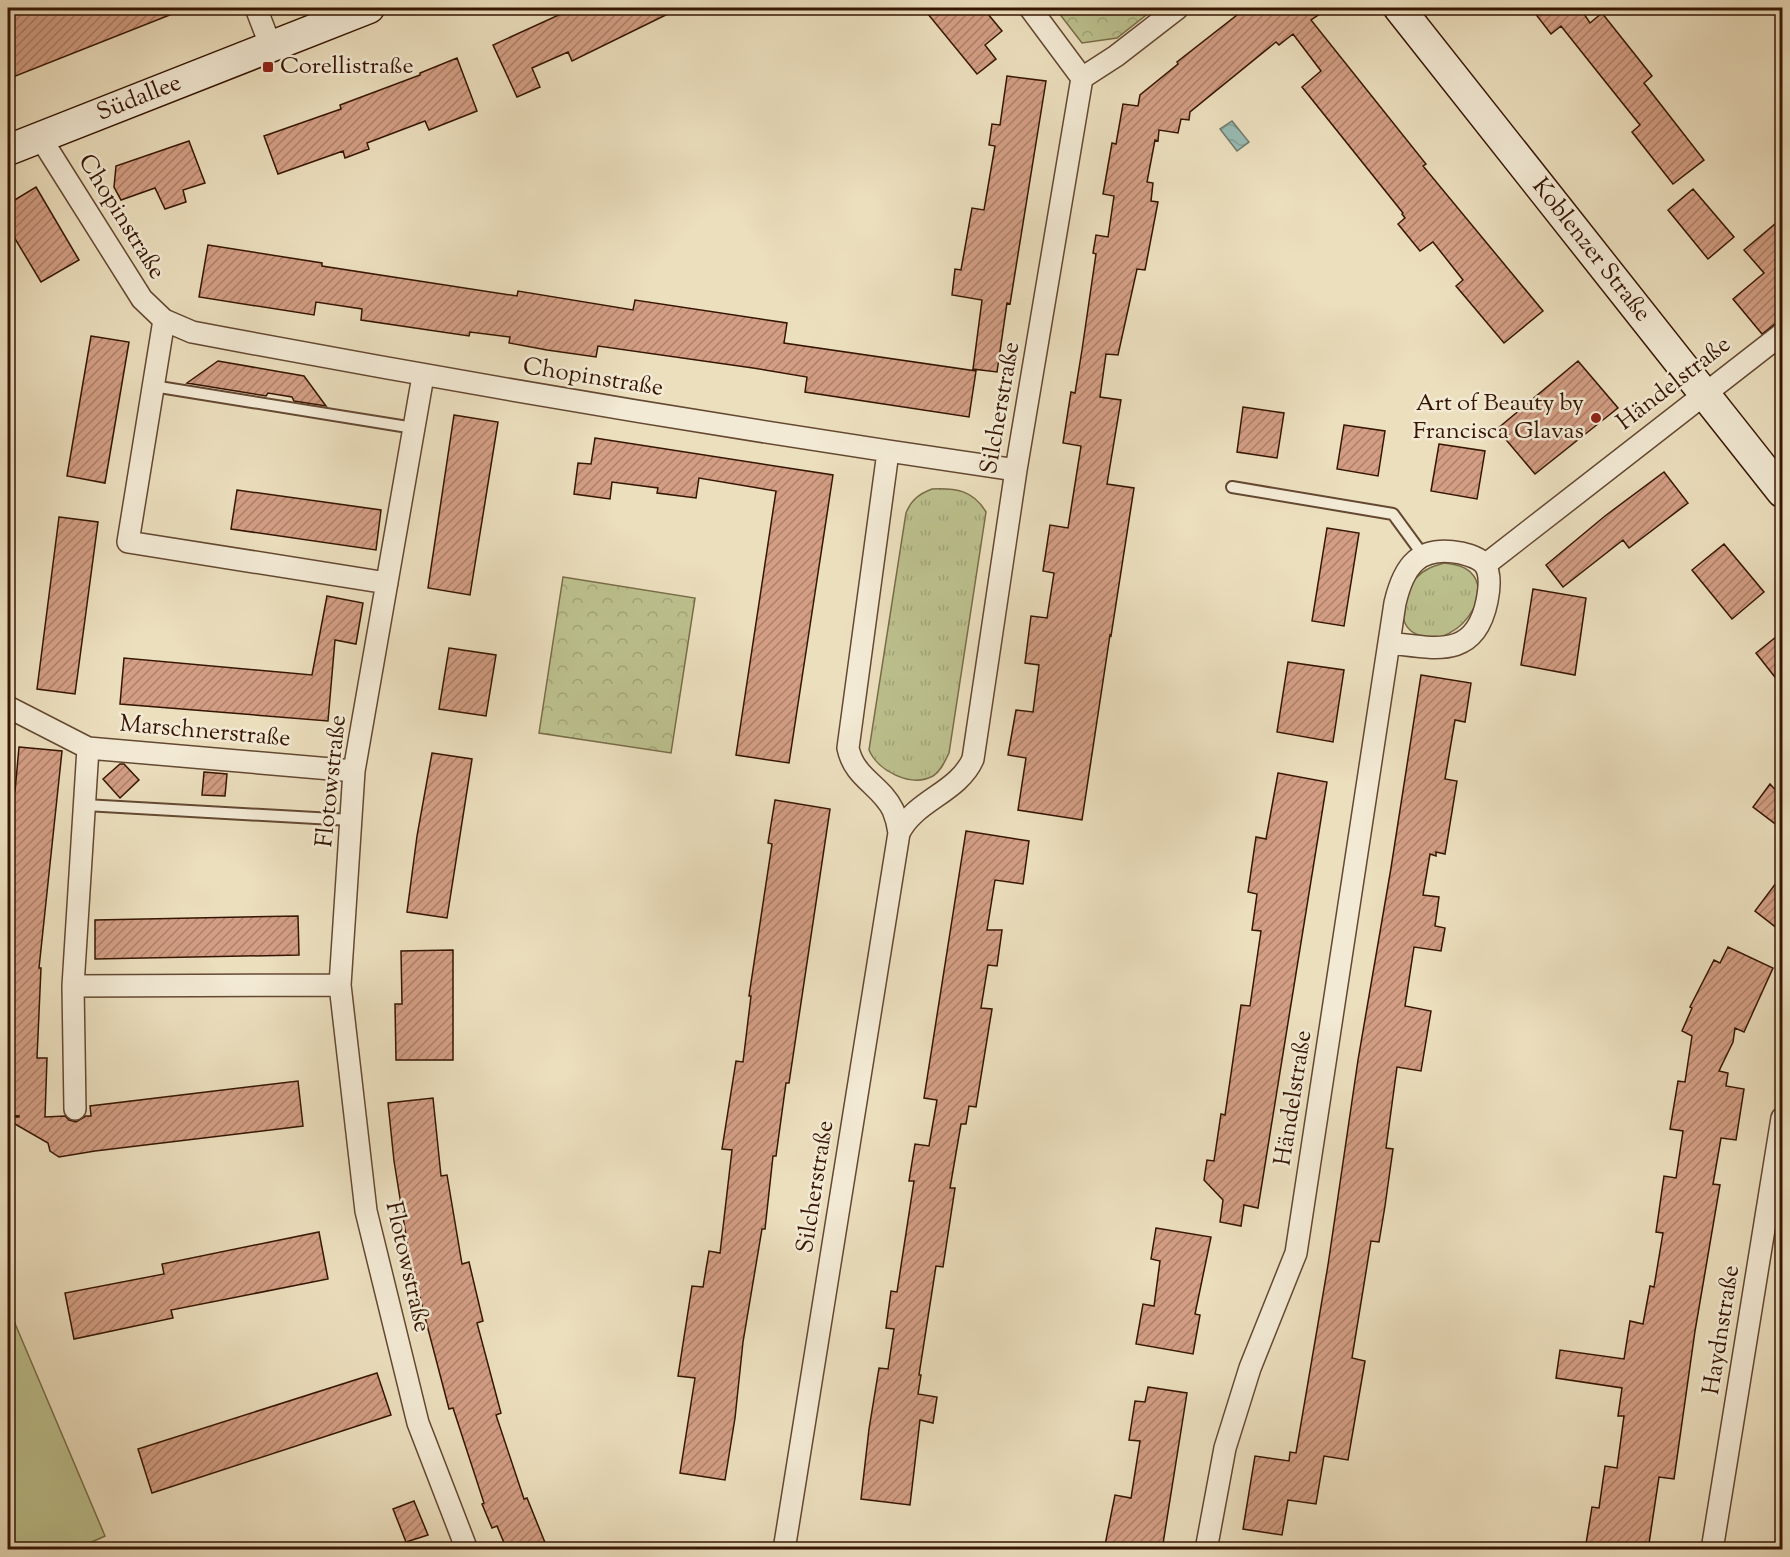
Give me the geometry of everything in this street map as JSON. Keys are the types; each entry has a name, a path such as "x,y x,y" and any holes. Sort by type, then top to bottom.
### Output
{"main road":[{"name":"Südallee","path":"8,150 369,8"},
{"name":"Koblenzer Straße","path":"1399,8 1782,492"}],"street":[{"path":"256,8 271,47"},
{"path":"1030,8 1082,78 1116,56 1178,8"},
{"name":"Silcherstraße","path":"784,1550 899,833 910,815 964,775 973,759 1016,470 1082,78"},
{"name":"Chopinstraße","path":"40,137 142,299 165,320 192,332 423,376 888,452 1016,470"},
{"path":"165,320 128,542 387,583"},
{"name":"Händelstraße","path":"1485,565 1782,334"},
{"name":"Flotowstraße","path":"423,376 354,771 340,986 366,1211 418,1423 467,1550"},
{"name":"Silcherstraße","path":"888,452 848,748 850,758 860,774 882,795 893,810 899,833"},
{"path":"1389,643 1443,647 1467,640 1479,626 1487,599 1489,580 1485,565 1475,558 1455,552 1433,551 1423,555"},
{"name":"Händelstraße","path":"1206,1550 1225,1448 1250,1368 1296,1253 1395,603 1403,574 1423,555"},
{"name":"Marschnerstraße","path":"8,707 88,748 354,771"},
{"name":"Marschnerstraße","path":"73,986 88,748"},
{"path":"75,1109 73,986 340,986"},
{"name":"Haydnstraße","path":"1712,1550 1782,1118"}],"lane":[{"path":"153,386 414,428"},
{"path":"1232,487 1393,514 1423,555"},
{"path":"85,804 351,820"}],"green space":[{"path":"1055,8 1155,8 1117,38 1082,43"},
{"path":"932,489 963,492 975,499 986,512 949,753 936,774 915,780 905,779 887,771 873,758 869,750 906,513 916,498"},
{"path":"1444,563 1465,568 1476,579 1478,594 1473,609 1463,623 1449,633 1433,638 1416,634 1409,629 1403,615 1407,591 1422,572"},
{"path":"563,577 695,598 671,753 539,733"},
{"path":"8,1307 105,1536 76,1549 8,1549"}],"water":[{"path":"1232,121 1249,142 1237,151 1220,129"}],"building":[{"path":"8,8 185,8 185,9 8,79"},
{"path":"574,8 680,8 572,61 568,52 532,68 540,87 517,97 493,45"},
{"path":"923,8 983,8 1002,31 985,45 996,59 977,74"},
{"path":"1246,8 1329,8 1311,20 1426,164 1423,166 1543,311 1504,343 1456,286 1463,280 1433,242 1420,251 1398,224 1405,218 1403,213 1302,87 1321,71 1293,34 1279,45 1276,42 1190,112 1189,120 1181,119 1178,133 1159,130 1147,182 1153,183 1151,201 1158,202 1145,270 1137,269 1118,355 1106,354 1100,397 1121,400 1107,484 1134,488 1082,820 1018,810 1026,758 1008,755 1016,710 1033,712 1039,665 1025,663 1031,616 1047,618 1054,573 1043,571 1050,525 1068,528 1081,446 1063,443 1071,392 1075,393 1082,350 1096,254 1093,253 1096,235 1108,237 1114,196 1103,194 1112,143 1116,144 1123,104 1138,106 1140,95 1178,64 1177,62"},
{"path":"1531,8 1586,8 1582,11 1590,23 1602,13 1652,76 1644,83 1704,160 1673,184 1632,132 1640,125 1561,26 1551,34"},
{"path":"457,58 477,111 429,130 425,121 367,143 369,149 345,158 343,151 278,174 264,136 341,109 340,105 420,75 420,73"},
{"path":"1007,76 1046,81 997,372 973,369 982,300 952,295 955,269 961,270 972,208 984,210 995,146 989,145 992,124 1000,125"},
{"path":"189,141 205,183 183,190 186,202 165,209 155,188 121,200 114,187 116,166"},
{"path":"36,187 79,260 41,282 8,227 8,204"},
{"path":"1693,189 1734,237 1708,259 1668,210"},
{"path":"1782,218 1782,322 1775,324 1762,334 1733,299 1764,273 1744,250"},
{"path":"208,245 322,263 322,266 517,296 518,291 633,310 635,300 787,323 784,343 976,371 969,417 805,392 807,377 753,368 598,346 596,357 547,350 509,343 510,337 470,332 469,336 361,320 362,309 316,302 314,315 199,297"},
{"path":"91,336 129,342 105,483 67,476"},
{"path":"218,361 304,376 326,406 294,401 292,397 268,393 266,396 187,383"},
{"path":"1578,361 1618,408 1535,474 1497,429"},
{"path":"1243,407 1284,413 1277,458 1237,452"},
{"path":"454,415 498,422 470,595 428,588"},
{"path":"1344,425 1385,431 1378,476 1337,469"},
{"path":"595,438 833,475 789,763 736,755 776,491 699,478 696,498 657,493 658,488 612,482 610,499 574,494 578,463 591,464"},
{"path":"1439,444 1485,451 1477,499 1431,491"},
{"path":"1664,472 1688,503 1629,548 1623,540 1563,587 1546,565 1605,516"},
{"path":"237,490 381,510 376,550 231,529"},
{"path":"59,517 98,522 75,694 37,689"},
{"path":"1327,528 1359,533 1344,626 1312,621"},
{"path":"1724,544 1764,592 1732,619 1692,570"},
{"path":"1533,589 1586,598 1575,675 1521,665"},
{"path":"327,596 363,603 356,644 335,640 328,721 120,704 124,658 312,675"},
{"path":"1782,632 1782,686 1756,653"},
{"path":"449,648 496,655 486,716 439,709"},
{"path":"1288,662 1344,670 1333,742 1277,732"},
{"path":"1421,675 1471,683 1465,722 1455,720 1445,779 1457,781 1445,854 1436,852 1436,856 1430,854 1423,895 1439,897 1435,926 1445,928 1441,951 1414,947 1405,1006 1431,1011 1421,1071 1397,1067 1386,1148 1393,1149 1385,1206 1379,1242 1371,1241 1352,1358 1365,1361 1348,1460 1324,1456 1316,1504 1288,1500 1282,1535 1243,1529 1255,1456 1289,1461 1290,1452 1296,1453"},
{"path":"19,747 62,751 39,968 41,968 37,1058 47,1058 45,1117 65,1116 76,1122 86,1116 91,1116 90,1106 298,1081 303,1126 59,1157 50,1151 48,1143 8,1120 8,1117 19,1117 8,1115 8,791 15,791"},
{"path":"432,753 472,759 447,918 407,912 417,836"},
{"path":"120,764 124,764 139,780 120,798 103,779"},
{"path":"204,772 227,774 225,796 202,795"},
{"path":"1278,773 1327,782 1258,1208 1244,1205 1241,1226 1220,1222 1223,1200 1204,1180 1207,1160 1214,1161 1221,1114 1225,1115 1241,1005 1250,1006 1261,931 1252,930 1257,894 1248,892 1256,837 1266,839"},
{"path":"1770,784 1782,797 1782,829 1753,807"},
{"path":"775,800 830,809 789,1083 786,1083 776,1156 773,1156 765,1229 762,1229 743,1342 735,1418 725,1480 680,1473 695,1378 678,1376 692,1286 703,1287 709,1251 720,1253 732,1150 722,1149 736,1061 743,1062 751,996 749,996 772,844 768,843"},
{"path":"966,831 1029,841 1023,884 995,880 987,930 1002,930 997,966 988,965 981,1008 992,1009 976,1107 969,1106 966,1124 961,1124 950,1188 955,1188 943,1267 936,1266 918,1394 937,1397 933,1423 920,1420 910,1505 861,1499 879,1368 888,1369 894,1329 886,1328 891,1291 897,1292 914,1181 909,1181 915,1144 929,1146 937,1100 924,1098"},
{"path":"1782,875 1782,932 1755,911"},
{"path":"298,916 299,955 95,959 95,920"},
{"path":"1728,947 1773,968 1744,1032 1735,1028 1733,1042 1719,1071 1728,1073 1726,1086 1744,1089 1736,1140 1721,1138 1713,1184 1720,1185 1695,1331 1674,1479 1659,1477 1648,1550 1585,1550 1592,1507 1599,1508 1605,1466 1617,1468 1624,1416 1618,1416 1622,1388 1556,1378 1560,1350 1624,1359 1630,1321 1643,1324 1650,1286 1654,1287 1663,1233 1656,1232 1664,1176 1676,1178 1683,1131 1670,1129 1678,1081 1685,1082 1692,1036 1682,1031 1692,1008 1690,1007 1714,960 1720,963"},
{"path":"453,950 453,1060 396,1060 395,1004 402,1004 401,951"},
{"path":"433,1098 441,1176 447,1175 462,1264 469,1262 483,1321 477,1323 501,1413 496,1415 524,1499 527,1498 548,1550 507,1550 497,1526 492,1528 482,1504 484,1503 453,1408 449,1409 427,1325 409,1254 394,1161 388,1103"},
{"path":"1156,1228 1211,1237 1195,1314 1200,1315 1193,1354 1136,1344 1143,1304 1154,1306 1160,1261 1151,1259"},
{"path":"319,1232 328,1279 171,1310 173,1318 74,1339 65,1293 164,1274 162,1264"},
{"path":"377,1373 391,1415 152,1493 138,1449"},
{"path":"1148,1387 1187,1393 1162,1550 1104,1550 1115,1495 1131,1498 1140,1441 1129,1440 1135,1401 1145,1402"},
{"path":"414,1501 428,1535 406,1542 393,1509"}],"place":[{"name":"Corellistraße","path":"268,67"},
{"name":"Art of Beauty by Francisca Glavas","path":"1596,418"}]}
